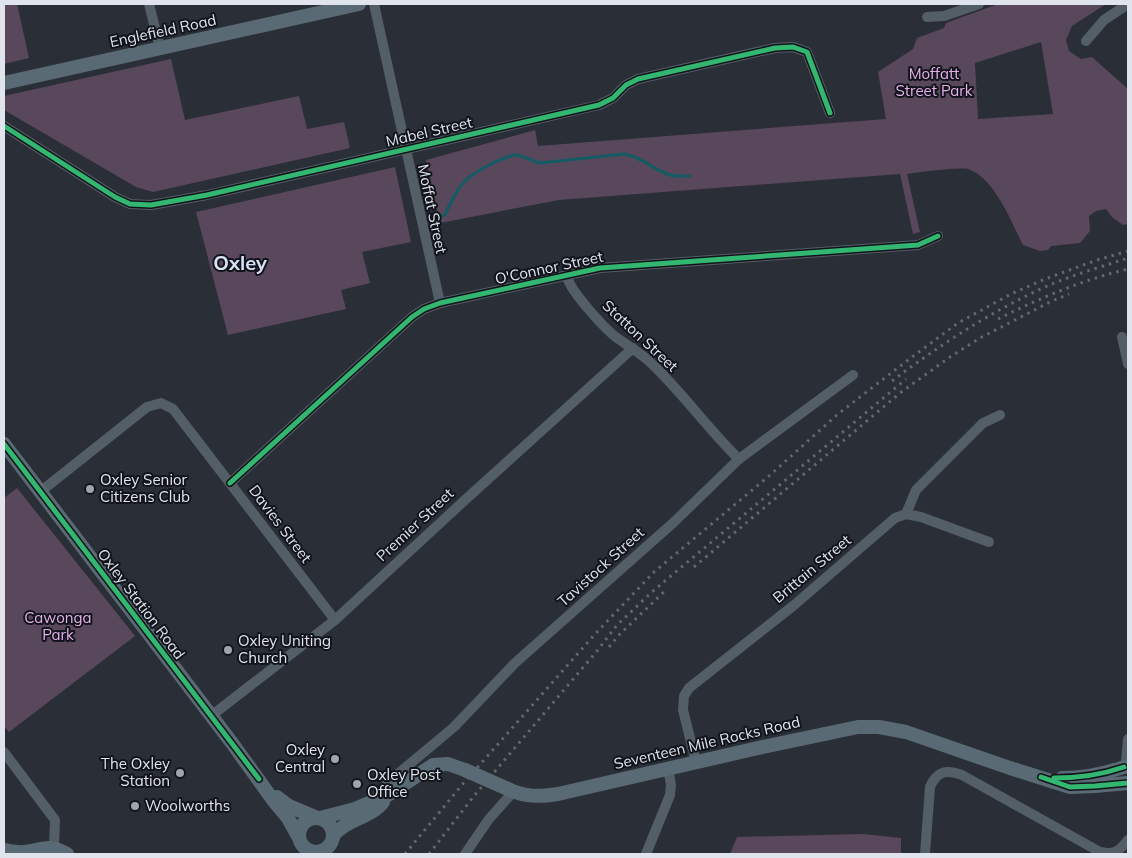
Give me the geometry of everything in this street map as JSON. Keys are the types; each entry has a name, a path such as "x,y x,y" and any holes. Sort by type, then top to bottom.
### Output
{"main road":[{"name":"Englefield Road","path":"4,83 359,4"},
{"name":"Oxley Station Road","path":"4,444 288,818 297,844"},
{"name":"Seventeen Mile Rocks Road","path":"317,818 355,808 388,795 433,765 448,764 526,796 540,796 837,730 858,727 879,727 906,732 1041,778 1074,778 1127,770"},
{"name":"Oxley Station Road","path":"259,779 289,806 317,818"},
{"name":"Seventeen Mile Rocks Road","path":"333,836 344,825 380,806 388,795"},
{"path":"317,818 330,824 333,836 329,846 324,850 311,853 297,844 298,831 304,821 317,818"},
{"path":"4,850 22,852 54,847 67,854"}],"street":[{"path":"149,4 160,48"},
{"name":"Moffat Street","path":"374,4 440,303"},
{"path":"927,17 944,16 979,4"},
{"path":"1086,41 1104,20 1128,4"},
{"name":"Mabel Street","path":"4,126 115,198 130,204 152,205 207,195 599,105 613,98 626,85 638,78 775,48 793,47 807,52 830,113"},
{"name":"O'Connor Street","path":"230,483 412,317 424,309 440,303 600,268 918,245 938,236"},
{"name":"Statton Street","path":"567,276 575,294 616,337 651,363 739,459"},
{"path":"1122,337 1128,364"},
{"name":"Premier Street","path":"211,716 335,620 464,500 633,348"},
{"name":"Tavistock Street","path":"388,795 387,783 454,727 514,663 673,523 739,459 853,375"},
{"name":"Davies Street","path":"40,492 148,407 161,403 173,410 335,620"},
{"path":"989,542 921,517 906,514 916,490 983,423 1000,415"},
{"name":"Brittain Street","path":"696,762 683,710 684,696 689,688 793,606 895,518 906,514"},
{"path":"1127,770 1128,739"},
{"path":"4,752 55,820 54,847"},
{"path":"646,854 670,795 671,785 668,768"},
{"path":"925,854 930,787 934,779 941,773 949,771 962,775 1100,852 1116,852 1128,840"},
{"path":"465,854 511,790"}],"green space":[{"path":"4,4 17,4 29,58 4,64"},
{"name":"Moffatt Street Park","path":"998,4 1106,4 1072,26 1066,40 1069,51 1081,59 1092,57 1128,89 1128,224 1123,225 1112,217 1106,209 1096,211 1089,216 1090,231 1080,243 1051,246 1048,250 1040,251 1023,245 994,191 978,174 968,169 907,174 920,232 913,234 900,174 559,200 440,223 426,160 535,130 538,146 886,119 878,72 913,49 917,38 944,28 946,23","holes":["1041,42 1053,114 978,119 975,63"]},
{"path":"171,59 185,120 299,96 307,129 344,122 350,148 153,192 136,187 4,110 4,96"},
{"path":"395,167 411,242 362,252 370,283 341,290 346,309 228,335 196,212"},
{"name":"Cawonga Park","path":"17,488 135,636 9,732 4,726 4,498"},
{"path":"863,834 901,838 901,854 730,854 737,837"}],"waterway":[{"path":"441,216 445,215 458,189 468,178 493,163 515,155 540,163 624,154 638,158 670,175 690,176"}],"railway":[{"path":"405,854 461,786 596,633 654,572 769,476 838,414 958,323 1011,294 1045,279 1128,251"},
{"path":"892,381 966,330 1005,307 1045,287 1128,258"},
{"path":"998,319 1062,290 1094,278 1128,269"},
{"path":"694,567 900,393 980,338 1069,294"},
{"path":"429,854 474,796 617,625 653,591 906,379"},
{"path":"609,647 667,589"}],"cycle path":[{"path":"4,126 115,197 130,204 151,205 207,195 599,105 613,98 626,85 638,79 775,48 793,47 807,52 830,113"},
{"path":"230,483 412,317 424,309 440,303 600,268 918,245 938,236"},
{"path":"4,444 259,779"},
{"path":"1054,778 1089,776 1124,767"},
{"path":"1041,777 1070,787 1128,783"}],"place":[{"name":"Oxley Senior Citizens Club","path":"90,489"},
{"name":"Oxley Uniting Church","path":"228,650"},
{"name":"Oxley Central","path":"335,759"},
{"name":"The Oxley Station","path":"180,773"},
{"name":"Oxley Post Office","path":"357,784"},
{"name":"Woolworths","path":"135,806"}],"district":[{"name":"Oxley","path":"240,263"}]}
